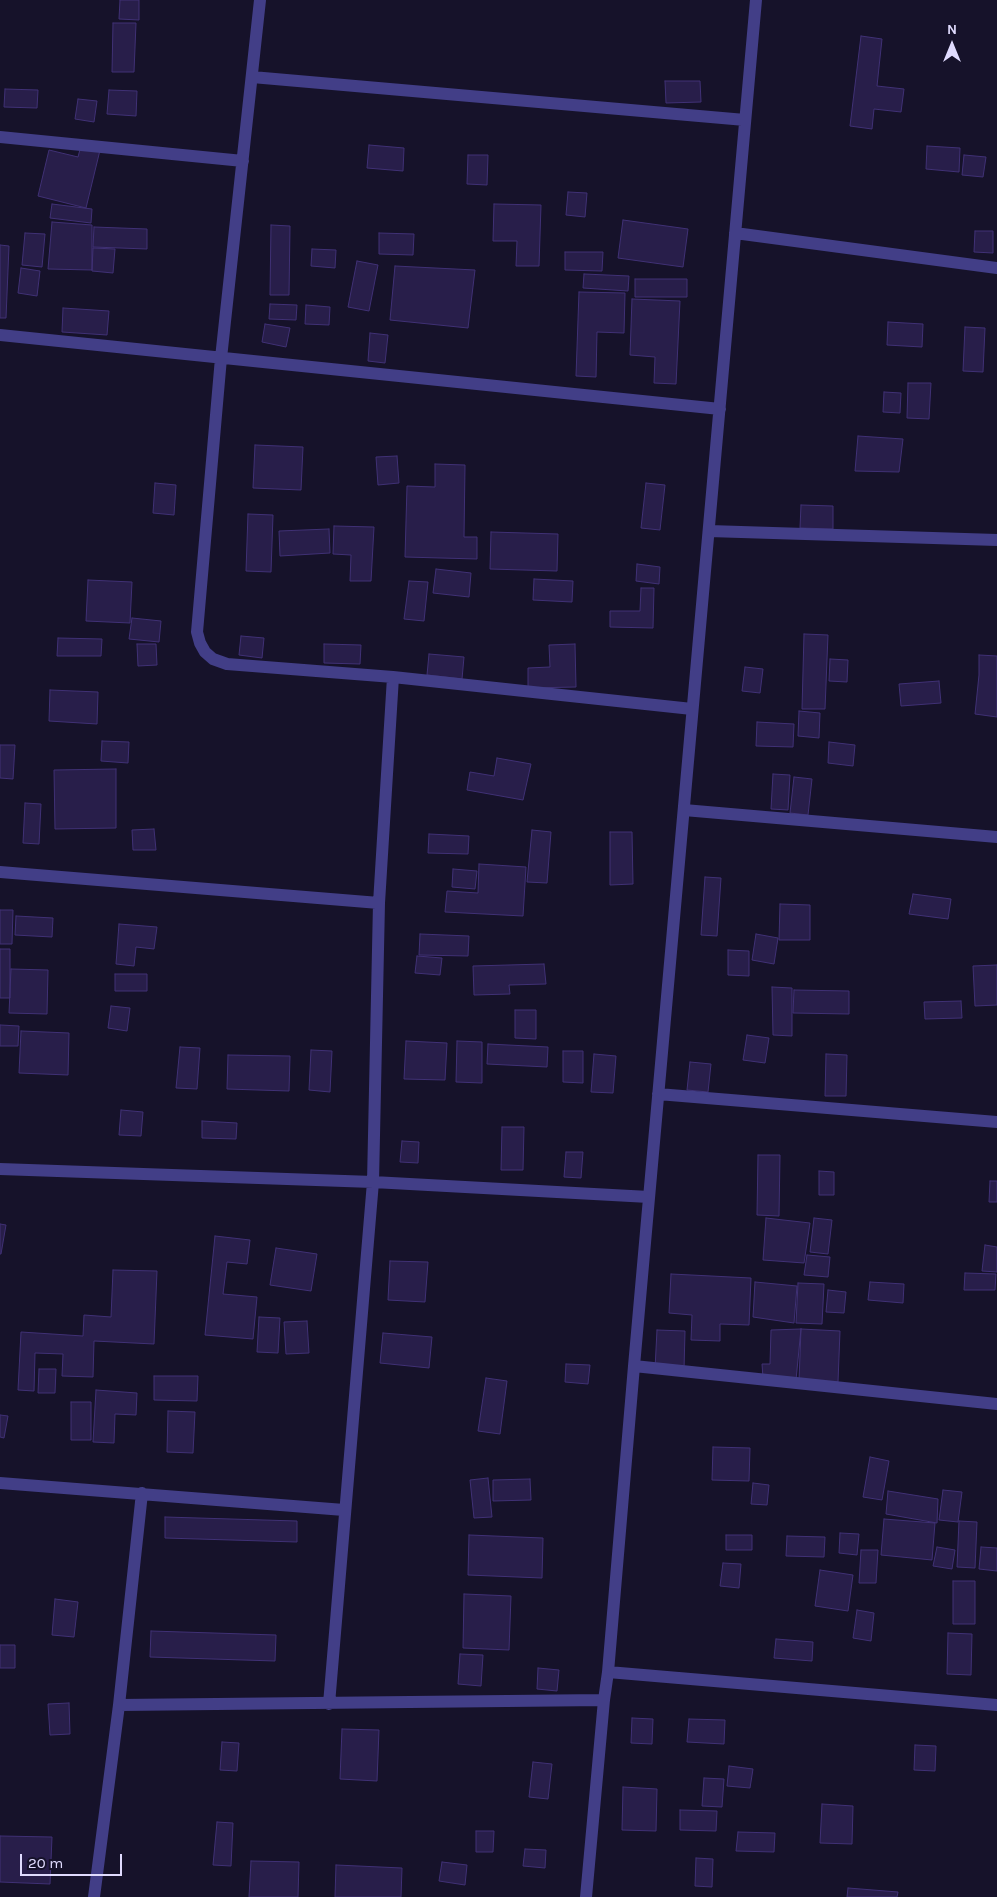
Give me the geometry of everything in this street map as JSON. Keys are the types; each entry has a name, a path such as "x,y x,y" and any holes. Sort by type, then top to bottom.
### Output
{"street":[{"path":"260,0 221,358 197,632 205,652 214,659 227,664 393,678 692,709"},
{"path":"586,1897 608,1672 756,0"},
{"path":"252,77 745,120"},
{"path":"0,137 243,162"},
{"path":"735,233 997,268"},
{"path":"0,335 720,409"},
{"path":"709,531 997,540"},
{"path":"329,1704 373,1182 379,903 393,678"},
{"path":"684,810 997,837"},
{"path":"0,872 379,903"},
{"path":"658,1094 997,1122"},
{"path":"0,1169 373,1182 649,1197"},
{"path":"634,1366 997,1404"},
{"path":"0,1483 344,1510"},
{"path":"94,1897 119,1706 142,1493"},
{"path":"608,1672 997,1705"},
{"path":"119,1706 604,1700"}],"building":[{"path":"120,0 139,0 139,20 119,19"},
{"path":"113,23 136,23 134,72 112,72"},
{"path":"861,36 882,39 877,86 904,89 901,112 874,109 872,129 850,126"},
{"path":"665,81 700,81 701,102 666,103"},
{"path":"5,89 38,90 37,108 4,107"},
{"path":"109,90 137,91 136,116 107,114"},
{"path":"78,99 97,101 94,122 75,119"},
{"path":"82,142 101,146 86,208 38,196 49,150 78,157"},
{"path":"369,145 404,148 403,171 367,168"},
{"path":"927,146 960,148 959,172 926,169"},
{"path":"468,155 488,155 487,185 467,184"},
{"path":"964,155 986,157 983,177 962,175"},
{"path":"568,192 587,193 585,217 566,215"},
{"path":"52,204 92,209 91,223 50,218"},
{"path":"494,204 541,205 539,266 516,266 517,241 493,241"},
{"path":"623,220 688,229 683,267 618,258"},
{"path":"52,222 92,225 92,270 48,269"},
{"path":"271,225 290,226 289,295 270,295"},
{"path":"94,227 147,229 147,249 93,247"},
{"path":"975,231 993,231 993,253 974,252"},
{"path":"25,233 45,234 42,267 22,265"},
{"path":"379,233 414,234 413,255 379,254"},
{"path":"0,245 9,246 6,318 0,318"},
{"path":"93,248 115,249 113,273 92,271"},
{"path":"312,249 336,250 335,268 311,266"},
{"path":"565,252 603,252 602,271 565,270"},
{"path":"357,261 378,265 369,311 348,307"},
{"path":"395,266 475,270 468,328 390,320"},
{"path":"21,268 40,271 37,296 18,293"},
{"path":"584,274 629,276 628,291 583,288"},
{"path":"635,279 687,279 687,297 635,297"},
{"path":"579,292 625,293 624,333 597,332 596,377 576,376"},
{"path":"632,299 680,301 676,384 654,383 655,357 630,355"},
{"path":"270,304 297,305 296,320 269,319"},
{"path":"306,305 330,307 329,325 305,324"},
{"path":"63,308 109,311 107,335 62,332"},
{"path":"888,322 923,324 922,347 887,345"},
{"path":"265,324 290,328 286,347 262,342"},
{"path":"965,327 985,328 983,372 963,371"},
{"path":"370,333 388,335 385,363 368,361"},
{"path":"908,383 931,383 929,419 907,418"},
{"path":"884,392 901,393 900,413 883,412"},
{"path":"858,436 903,439 899,472 855,471"},
{"path":"255,445 303,447 301,490 253,488"},
{"path":"397,456 399,483 378,485 376,457"},
{"path":"435,464 465,465 464,537 477,537 477,559 405,557 407,486 435,487"},
{"path":"155,483 176,485 174,515 153,513"},
{"path":"646,483 665,485 660,530 641,528"},
{"path":"801,505 833,506 833,529 800,528"},
{"path":"248,514 273,515 271,572 246,571"},
{"path":"334,526 374,527 371,581 350,581 351,555 333,554"},
{"path":"329,529 330,553 280,556 279,531"},
{"path":"491,532 558,534 557,571 490,569"},
{"path":"637,564 660,567 659,584 636,581"},
{"path":"436,569 471,573 469,597 433,593"},
{"path":"534,579 573,581 572,602 533,600"},
{"path":"88,580 132,582 130,623 86,621"},
{"path":"409,581 428,582 424,621 404,619"},
{"path":"641,588 654,588 653,628 610,627 610,611 640,611"},
{"path":"132,618 161,621 159,642 129,639"},
{"path":"804,634 828,635 825,709 802,709"},
{"path":"241,636 264,638 262,658 239,655"},
{"path":"58,638 102,639 101,656 57,656"},
{"path":"137,644 156,644 157,665 138,666"},
{"path":"324,644 361,645 360,664 324,663"},
{"path":"575,644 576,687 528,688 528,668 550,667 549,645"},
{"path":"429,654 464,657 462,679 427,675"},
{"path":"979,655 997,656 997,717 975,714"},
{"path":"830,659 848,660 847,682 829,681"},
{"path":"745,667 763,669 760,693 742,691"},
{"path":"939,681 941,703 901,706 899,684"},
{"path":"50,690 98,692 97,724 49,721"},
{"path":"799,711 820,713 819,738 798,736"},
{"path":"757,722 794,724 793,747 756,746"},
{"path":"102,741 129,742 128,763 101,761"},
{"path":"829,742 855,745 853,766 828,763"},
{"path":"0,745 15,745 13,779 0,778"},
{"path":"497,758 531,764 523,800 467,790 470,772 494,776"},
{"path":"116,769 116,828 55,829 54,770"},
{"path":"773,774 790,775 788,810 771,809"},
{"path":"794,777 812,779 808,815 790,813"},
{"path":"25,803 41,804 39,844 23,843"},
{"path":"154,829 156,850 133,850 132,830"},
{"path":"532,830 551,832 547,883 527,882"},
{"path":"610,832 632,832 633,884 610,885"},
{"path":"429,834 469,836 468,854 428,853"},
{"path":"479,864 526,867 523,916 445,912 447,891 478,893"},
{"path":"453,869 477,871 475,889 452,887"},
{"path":"705,877 721,878 717,936 701,935"},
{"path":"913,894 951,899 948,919 909,914"},
{"path":"780,904 810,905 810,940 779,940"},
{"path":"0,910 13,910 12,944 0,944"},
{"path":"16,916 53,918 52,937 15,935"},
{"path":"119,924 157,927 154,949 136,947 134,966 116,964"},
{"path":"420,934 469,936 468,956 419,955"},
{"path":"756,934 778,938 774,964 752,960"},
{"path":"0,949 10,949 10,998 0,998"},
{"path":"728,950 749,951 749,976 728,975"},
{"path":"417,956 442,958 440,975 415,973"},
{"path":"544,964 546,984 509,985 510,994 474,995 473,966"},
{"path":"997,965 997,1005 975,1006 973,966"},
{"path":"11,969 48,970 47,1014 9,1013"},
{"path":"115,974 147,974 147,991 115,991"},
{"path":"772,987 792,988 792,1036 773,1035"},
{"path":"794,990 849,991 849,1014 793,1013"},
{"path":"961,1001 962,1018 925,1019 924,1002"},
{"path":"111,1006 130,1008 127,1031 108,1028"},
{"path":"515,1010 536,1010 536,1039 515,1038"},
{"path":"0,1025 19,1026 18,1046 0,1046"},
{"path":"21,1031 69,1033 68,1075 19,1073"},
{"path":"747,1035 769,1038 765,1063 743,1060"},
{"path":"406,1041 447,1043 445,1080 404,1079"},
{"path":"457,1041 482,1042 482,1083 456,1082"},
{"path":"488,1044 548,1047 547,1067 487,1064"},
{"path":"180,1047 200,1048 197,1089 176,1088"},
{"path":"311,1050 332,1051 330,1092 309,1090"},
{"path":"563,1051 583,1051 583,1083 563,1082"},
{"path":"594,1054 616,1056 613,1093 591,1092"},
{"path":"826,1054 847,1055 846,1096 825,1096"},
{"path":"228,1055 290,1056 289,1091 227,1089"},
{"path":"690,1062 711,1064 708,1092 687,1090"},
{"path":"121,1110 143,1112 141,1136 119,1135"},
{"path":"202,1121 237,1123 236,1139 202,1138"},
{"path":"502,1127 524,1127 523,1170 501,1170"},
{"path":"402,1141 419,1142 418,1163 400,1162"},
{"path":"566,1152 583,1152 581,1178 564,1177"},
{"path":"758,1155 780,1155 779,1216 757,1215"},
{"path":"819,1171 834,1172 834,1195 819,1195"},
{"path":"990,1181 997,1181 997,1202 989,1202"},
{"path":"766,1218 810,1223 804,1263 763,1260"},
{"path":"814,1218 832,1220 828,1254 810,1252"},
{"path":"0,1224 6,1225 1,1254 0,1254"},
{"path":"215,1236 250,1240 247,1264 227,1262 223,1294 257,1297 253,1339 205,1335"},
{"path":"985,1245 997,1247 997,1272 982,1271"},
{"path":"276,1248 317,1254 311,1291 270,1285"},
{"path":"807,1255 830,1257 828,1277 804,1275"},
{"path":"390,1261 428,1262 425,1302 388,1300"},
{"path":"113,1270 157,1271 154,1344 94,1341 93,1377 62,1376 63,1354 35,1353 34,1391 18,1390 21,1332 83,1336 84,1315 111,1317"},
{"path":"965,1273 996,1274 995,1290 964,1290"},
{"path":"671,1274 751,1278 749,1325 720,1324 720,1341 691,1340 692,1315 669,1313"},
{"path":"755,1282 797,1286 794,1323 753,1317"},
{"path":"870,1282 904,1284 903,1303 868,1300"},
{"path":"798,1283 824,1284 822,1324 796,1323"},
{"path":"828,1290 846,1292 844,1313 826,1312"},
{"path":"259,1317 280,1318 278,1353 257,1352"},
{"path":"307,1321 309,1353 286,1354 284,1322"},
{"path":"801,1329 796,1380 763,1378 762,1364 770,1364 771,1330"},
{"path":"801,1329 840,1331 838,1382 799,1381"},
{"path":"657,1330 685,1331 684,1370 655,1369"},
{"path":"383,1333 432,1337 429,1368 380,1363"},
{"path":"566,1364 590,1365 588,1384 565,1382"},
{"path":"39,1369 56,1369 55,1393 38,1393"},
{"path":"154,1376 198,1376 197,1401 154,1400"},
{"path":"486,1378 507,1381 500,1434 478,1431"},
{"path":"96,1390 137,1393 136,1415 115,1414 114,1443 93,1442"},
{"path":"71,1402 91,1402 91,1440 71,1440"},
{"path":"168,1411 195,1412 193,1453 167,1452"},
{"path":"0,1415 8,1416 4,1438 0,1437"},
{"path":"713,1447 750,1448 749,1481 712,1480"},
{"path":"870,1457 889,1461 882,1500 863,1497"},
{"path":"488,1478 492,1517 474,1518 470,1480"},
{"path":"530,1479 531,1500 493,1501 493,1480"},
{"path":"753,1483 769,1485 767,1505 751,1504"},
{"path":"943,1490 962,1492 958,1522 939,1520"},
{"path":"888,1491 938,1499 937,1523 886,1514"},
{"path":"165,1517 297,1521 297,1542 165,1538"},
{"path":"884,1519 935,1523 932,1560 881,1555"},
{"path":"959,1521 977,1522 975,1568 957,1567"},
{"path":"840,1533 859,1534 857,1555 839,1553"},
{"path":"469,1535 543,1538 542,1578 468,1575"},
{"path":"726,1535 752,1535 752,1550 726,1550"},
{"path":"787,1536 825,1537 824,1557 786,1556"},
{"path":"937,1547 955,1550 952,1569 933,1566"},
{"path":"981,1547 997,1548 997,1571 979,1569"},
{"path":"861,1550 878,1550 876,1583 859,1583"},
{"path":"723,1563 741,1564 739,1588 720,1586"},
{"path":"820,1570 853,1575 848,1611 815,1606"},
{"path":"953,1581 975,1581 975,1624 953,1624"},
{"path":"464,1594 511,1596 509,1650 463,1648"},
{"path":"55,1599 78,1602 74,1637 52,1635"},
{"path":"857,1610 874,1613 871,1641 853,1638"},
{"path":"151,1631 276,1635 275,1661 150,1657"},
{"path":"948,1633 972,1634 971,1675 947,1674"},
{"path":"776,1639 813,1642 812,1661 774,1658"},
{"path":"0,1645 15,1645 15,1668 0,1668"},
{"path":"460,1654 483,1655 481,1686 458,1684"},
{"path":"538,1668 559,1670 557,1691 537,1689"},
{"path":"69,1703 70,1734 50,1735 48,1704"},
{"path":"632,1718 653,1719 652,1744 631,1743"},
{"path":"689,1719 725,1720 724,1744 687,1742"},
{"path":"342,1729 379,1730 377,1781 340,1779"},
{"path":"222,1742 239,1743 237,1771 220,1770"},
{"path":"915,1745 936,1746 935,1771 914,1770"},
{"path":"533,1762 552,1764 548,1799 529,1797"},
{"path":"729,1766 753,1769 750,1788 727,1786"},
{"path":"704,1778 724,1779 722,1807 702,1806"},
{"path":"623,1787 657,1789 656,1831 622,1830"},
{"path":"822,1804 853,1806 852,1844 820,1843"},
{"path":"680,1810 717,1811 716,1831 680,1830"},
{"path":"217,1822 233,1823 231,1866 213,1865"},
{"path":"476,1831 494,1831 493,1852 476,1852"},
{"path":"738,1832 775,1833 774,1852 736,1851"},
{"path":"0,1836 52,1837 50,1884 0,1882"},
{"path":"525,1849 546,1850 545,1868 523,1866"},
{"path":"696,1858 713,1859 712,1887 695,1886"},
{"path":"251,1861 299,1862 298,1897 249,1897"},
{"path":"442,1862 467,1865 465,1885 439,1881"},
{"path":"336,1865 402,1868 401,1897 335,1897"},
{"path":"848,1888 898,1892 897,1897 847,1897"}]}
